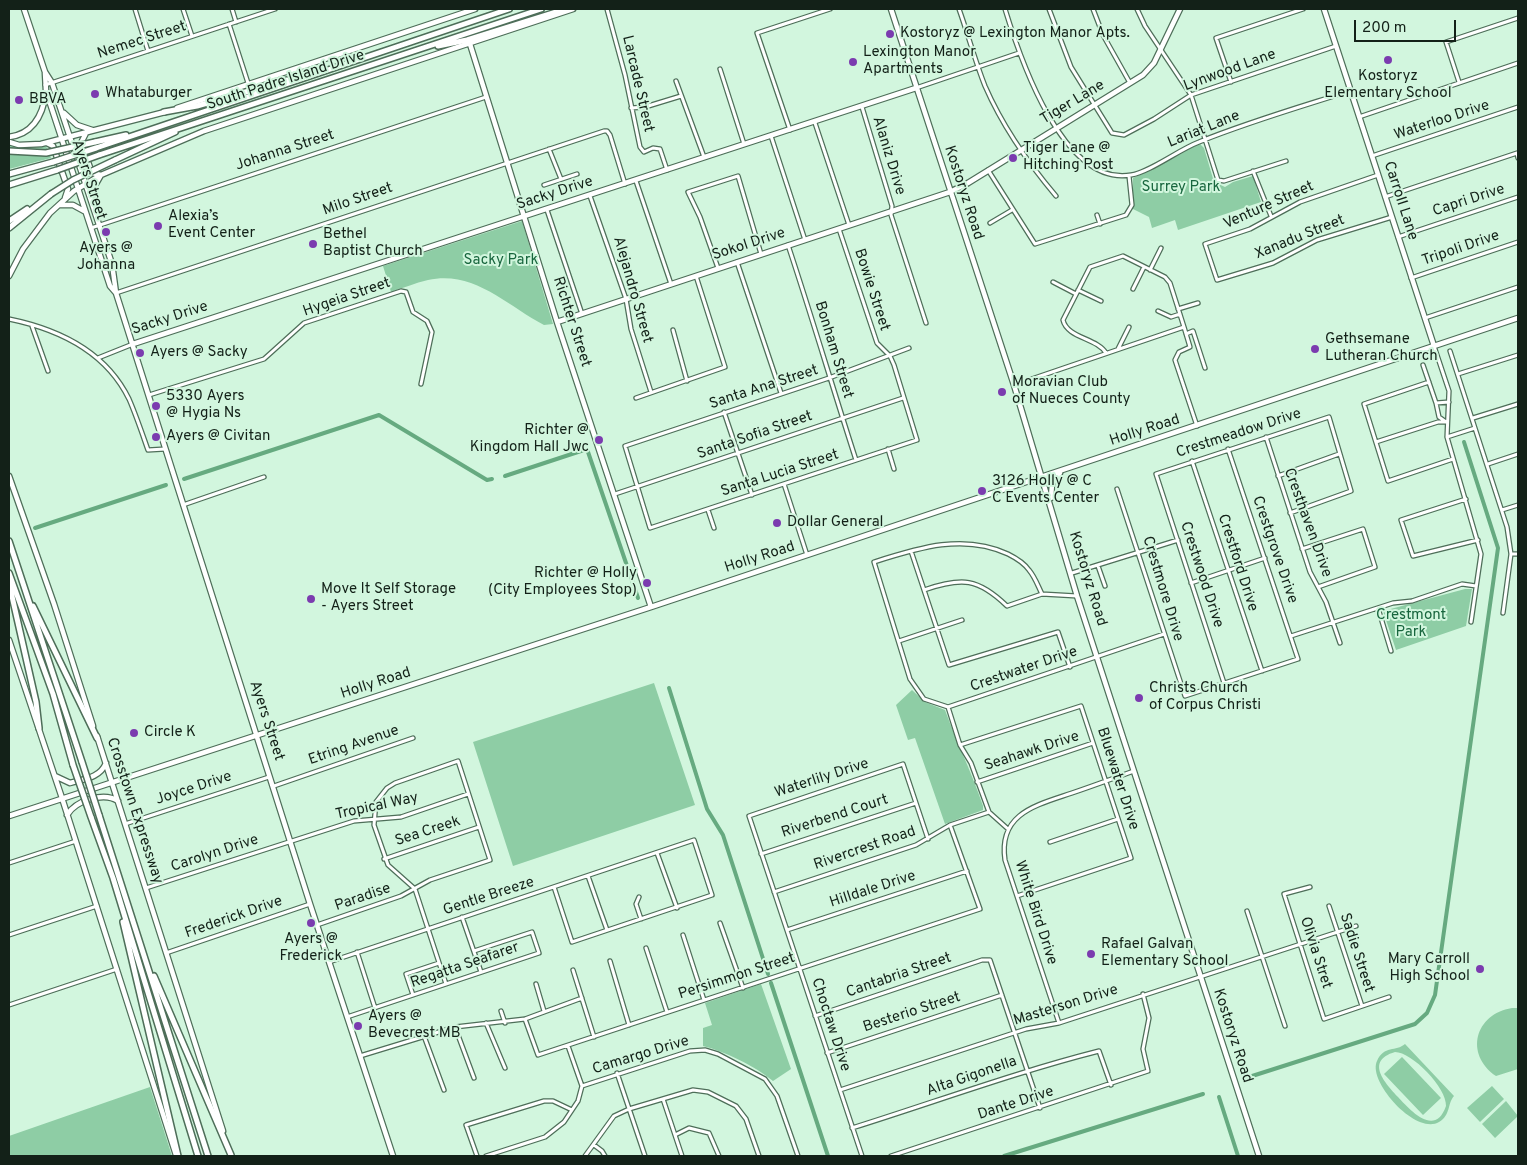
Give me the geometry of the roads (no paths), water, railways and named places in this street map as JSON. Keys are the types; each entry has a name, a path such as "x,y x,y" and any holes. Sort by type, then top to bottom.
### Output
{"highway":[{"name":"South Padre Island Drive","path":"9,174 53,162 96,145 156,127 509,9"},
{"name":"South Padre Island Drive","path":"9,185 541,9"},
{"path":"432,46 467,40 566,9"},
{"path":"164,112 197,106 334,68"},
{"path":"9,220 73,180 171,136 180,129"},
{"path":"9,151 46,153 96,145"},
{"path":"9,228 51,194"},
{"path":"9,541 208,1156"},
{"path":"9,573 53,694 74,765 113,878 198,1156"},
{"path":"9,583 36,702 39,728"},
{"path":"26,592 70,679 97,738"},
{"path":"113,878 177,1156"},
{"path":"131,914 151,970 231,1156"}],"main road":[{"name":"Ayers Street","path":"24,9 45,72 52,83 112,264 116,293 292,841 310,904 393,1156"},
{"path":"9,142 19,145 47,143 164,112 475,9"},
{"path":"9,276 29,240 64,199 78,188 101,175 204,131 573,9"},
{"name":"Kostoryz Road","path":"891,9 1014,385 1072,573 1077,596 1135,771 1199,977 1259,1156"},
{"name":"Tiger Lane","path":"950,192 968,183 1057,126 1130,83 1149,69 1180,9"},
{"name":"Carroll Lane","path":"1324,9 1434,346"},
{"name":"Richter Street","path":"470,44 557,322 651,607"},
{"name":"Ayers Street","path":"45,72 44,85 61,139 110,286 116,293"},
{"name":"Sacky Drive","path":"133,344 816,123 916,88"},
{"path":"9,137 22,134 36,122 43,109 46,91"},
{"path":"60,108 72,122 82,128 94,130"},
{"path":"86,133 80,143 88,168 92,173 101,175"},
{"path":"47,143 53,146 68,189 64,199"},
{"path":"91,201 93,188 101,175"},
{"name":"Sokol Drive","path":"557,322 950,192"},
{"path":"58,206 77,206 86,214"},
{"path":"100,255 106,248"},
{"name":"Holly Road","path":"9,816 808,556 1518,318"},
{"path":"1050,501 1052,484 1062,471"},
{"name":"Crosstown Expressway","path":"9,476 54,604 106,763 231,1156"},
{"path":"9,640 55,776 177,1156"},
{"path":"55,776 70,783 98,775 102,772 106,763"},
{"path":"67,815 74,806 103,796 118,801"}],"street":[{"path":"135,9 148,51"},
{"path":"184,9 192,36"},
{"path":"232,9 236,22"},
{"name":"Nemec Street","path":"44,85 275,9"},
{"name":"Larcade Street","path":"607,9 641,150 644,152 653,148 660,149 667,171"},
{"path":"790,130 757,33 830,9"},
{"path":"959,9 978,67 994,105 1021,149 1056,196"},
{"path":"988,169 1035,244 1126,215 1130,209 1129,176 1104,174 1088,165 1073,150 1057,126 1029,80 1004,9"},
{"path":"1049,9 1071,67 1094,104"},
{"path":"1093,9 1103,35 1130,83"},
{"path":"1137,9 1145,26 1191,94 1218,180 1224,181 1286,161"},
{"path":"1231,82 1216,38 1302,9"},
{"path":"1459,82 1446,42 1518,18"},
{"path":"229,24 248,83"},
{"name":"Lynwood Lane","path":"1094,104 1112,133 1124,134 1154,119 1191,94 1336,46"},
{"name":"Sacky Drive","path":"916,88 1018,53"},
{"path":"1359,116 1518,63"},
{"path":"720,69 744,145"},
{"path":"676,81 704,158"},
{"name":"Lariat Lane","path":"1129,176 1205,139 1350,90"},
{"path":"632,108 645,107 681,96"},
{"name":"Johanna Street","path":"91,228 486,97"},
{"name":"Alaniz Drive","path":"862,107 891,211 926,323"},
{"name":"Waterloo Drive","path":"1372,156 1518,107"},
{"path":"816,123 849,225"},
{"name":"Milo Street","path":"116,293 506,163 607,132 610,135 626,184"},
{"path":"771,136 805,240"},
{"name":"Sacky Drive","path":"549,149 561,180"},
{"path":"1385,197 1517,152 1518,158"},
{"path":"1253,171 1272,216"},
{"path":"544,185 577,174"},
{"name":"Venture Street","path":"1217,280 1205,244 1250,229 1300,202 1378,175"},
{"path":"718,268 700,216 688,192 738,176 761,254"},
{"path":"636,181 671,284"},
{"name":"Alejandro Street","path":"590,196 626,299 631,329 651,392"},
{"name":"Capri Drive","path":"1398,237 1518,197"},
{"path":"547,210 582,314"},
{"path":"990,223 1012,210"},
{"path":"1097,215 1100,224"},
{"name":"Xanadu Street","path":"1217,280 1273,263 1317,240 1392,217"},
{"name":"Bowie Street","path":"839,229 877,344 890,356 917,440"},
{"name":"Tripoli Drive","path":"1411,278 1518,242"},
{"name":"Bonham Street","path":"788,246 821,342 829,378 856,460"},
{"path":"1150,270 1161,248"},
{"path":"1106,353 1102,347 1065,326 1064,318 1090,267 1123,256 1165,278 1170,283 1190,347"},
{"path":"737,262 781,393"},
{"path":"1133,289 1144,267"},
{"path":"636,398 725,367 696,275"},
{"path":"1053,282 1076,294"},
{"path":"1424,318 1518,287"},
{"path":"1078,290 1101,301"},
{"name":"Hygeia Street","path":"149,395 264,359 304,323 400,291 406,292 412,312 427,322 432,332 420,384"},
{"path":"1178,309 1198,303"},
{"path":"1158,311 1170,317 1180,314"},
{"path":"9,319 64,336 98,358 128,398 148,450 166,449"},
{"path":"32,326 48,371"},
{"path":"1118,350 1129,327"},
{"path":"1014,385 1184,327"},
{"path":"673,330 688,381"},
{"path":"1186,334 1193,331 1205,368"},
{"name":"Sacky Drive","path":"98,358 133,344"},
{"path":"1197,346 1179,352 1175,360 1197,426"},
{"name":"Carroll Lane","path":"1434,346 1449,391 1446,437 1481,554 1471,622"},
{"name":"Santa Ana Street","path":"638,487 625,446 829,378 909,348"},
{"path":"1450,351 1507,527 1511,554 1503,613"},
{"path":"1458,374 1518,354"},
{"name":"Carroll Lane","path":"1423,365 1439,417 1446,422"},
{"path":"1428,382 1364,404 1388,481 1453,459"},
{"name":"Santa Sofia Street","path":"615,494 903,398"},
{"path":"1436,403 1449,402"},
{"path":"1473,418 1518,404"},
{"path":"724,412 752,495"},
{"name":"Crestmeadow Drive","path":"1156,474 1329,417 1339,454"},
{"path":"1376,442 1438,422 1446,422"},
{"path":"1446,437 1476,428"},
{"name":"Cresthaven Drive","path":"1266,437 1310,572 1326,602 1340,643"},
{"name":"Santa Lucia Street","path":"638,487 650,528 917,440"},
{"path":"888,449 894,469"},
{"name":"Crestgrove Drive","path":"1228,449 1298,659 1262,671"},
{"path":"1278,476 1339,454 1351,492 1290,513"},
{"path":"1488,464 1518,454"},
{"name":"Crestford Drive","path":"1192,461 1262,671"},
{"name":"Crestwood Drive","path":"1156,474 1224,683"},
{"path":"183,505 264,477"},
{"path":"784,484 808,556"},
{"name":"Crestmore Drive","path":"1117,489 1140,552 1164,634 1185,696 1224,683"},
{"path":"1466,499 1401,520 1413,556 1478,540"},
{"path":"1502,510 1518,505"},
{"path":"708,510 714,528"},
{"path":"1302,549 1363,529 1376,567 1318,586"},
{"path":"1072,573 1178,540"},
{"path":"1042,594 1029,570 1018,560 996,549 969,543 942,544 911,550 874,562 910,679 924,699 948,707 960,745 971,763 989,812 1008,829 1016,819 1034,806 1135,771"},
{"path":"911,550 949,665 1058,632 1070,667"},
{"path":"1511,554 1518,554"},
{"path":"1191,583 1265,558"},
{"path":"1098,566 1105,586"},
{"path":"924,590 945,583 980,584 1007,606 1042,594 1077,596"},
{"path":"1291,636 1378,608 1412,601 1462,584 1476,586"},
{"path":"1378,608 1392,650"},
{"path":"899,641 962,620"},
{"name":"Crestwater Drive","path":"948,707 1164,634"},
{"path":"1224,683 1262,671"},
{"name":"Bluewater Drive","path":"960,745 1081,706 1131,858 1017,896"},
{"name":"Etring Avenue","path":"274,786 413,738"},
{"name":"Seahawk Drive","path":"978,782 1093,743"},
{"path":"446,984 415,889 388,865 384,859 373,819 376,802 387,788 394,783 458,761 479,827"},
{"name":"Waterlily Drive","path":"748,816 904,764 916,803"},
{"name":"Joyce Drive","path":"125,824 271,776"},
{"name":"Tropical Way","path":"292,841 354,821 401,817 468,794"},
{"path":"916,803 928,840"},
{"name":"Riverbend Court","path":"761,854 916,803"},
{"name":"Rivercrest Road","path":"774,892 928,840 950,825 989,812"},
{"name":"Choctaw Drive","path":"748,816 862,1156"},
{"path":"1050,842 1118,819"},
{"path":"950,825 967,871"},
{"name":"Sea Creek","path":"384,859 479,827"},
{"name":"Paradise","path":"317,925 394,899 430,880 490,860 479,827"},
{"name":"White Bird Drive","path":"1008,829 1004,851 1059,1023"},
{"name":"Gentle Breeze","path":"329,962 694,840 712,896 677,908"},
{"path":"9,863 76,841"},
{"name":"Carolyn Drive","path":"146,888 292,841"},
{"path":"554,887 572,942 677,908 657,853"},
{"name":"Persimmon Street","path":"525,1019 538,1055 980,909 967,871"},
{"name":"Hilldale Drive","path":"786,930 967,871"},
{"path":"588,876 607,930"},
{"name":"Olivia Stret","path":"1310,887 1284,894 1324,1019 1362,1006"},
{"path":"639,897 636,904 641,919"},
{"name":"Frederick Drive","path":"166,953 310,904"},
{"path":"9,935 97,906"},
{"name":"Sadie Street","path":"1329,906 1362,1006"},
{"path":"1247,911 1285,1026"},
{"path":"462,918 481,972"},
{"path":"720,923 743,988"},
{"name":"Masterson Drive","path":"840,1090 1015,1033 1059,1023 1356,926"},
{"name":"Regatta Seafarer","path":"347,1017 539,953 532,932 474,951"},
{"path":"683,935 704,1000"},
{"path":"646,948 667,1012"},
{"path":"358,952 375,1008"},
{"name":"Cantabria Street","path":"815,1016 982,960 990,960 1003,995"},
{"path":"610,961 629,1024"},
{"path":"413,995 406,974 439,963"},
{"path":"9,1005 117,969"},
{"path":"573,970 594,1037"},
{"path":"536,984 544,1012"},
{"name":"Dante Drive","path":"891,1156 1148,1072 1143,1049 1149,1018 1143,994"},
{"path":"1003,995 1040,1108"},
{"name":"Besterio Street","path":"827,1053 1003,995"},
{"path":"1362,1006 1389,997"},
{"path":"360,1056 455,1027 486,1023 505,1023 525,1019 582,998"},
{"path":"501,1011 505,1023"},
{"path":"486,1023 505,1068"},
{"path":"455,1027 474,1078"},
{"path":"424,1036 444,1090"},
{"path":"486,1156 545,1137 556,1130 572,1110 580,1096 582,1086 568,1046"},
{"name":"Camargo Drive","path":"582,1086 617,1073 690,1051 705,1050 718,1054 758,1074 772,1086 798,1156"},
{"name":"Alta Gigonella","path":"852,1128 1027,1070 1099,1051 1111,1085"},
{"path":"617,1073 645,1156"},
{"path":"585,1156 604,1127 614,1116 629,1109 693,1090 708,1092 736,1106 746,1119 758,1156"},
{"path":"663,1099 682,1156"},
{"path":"477,1156 466,1125 544,1101 553,1101 572,1110"},
{"path":"675,1135 689,1128 710,1134 719,1156"},
{"path":"594,1145 602,1151 604,1156"}],"waterway":[{"path":"184,479 379,415 487,480 492,479"},
{"path":"1249,1077 1415,1024 1427,1013 1435,995 1498,548 1464,442"},
{"path":"505,476 587,449 638,598"},
{"path":"35,528 166,485"},
{"path":"669,688 707,809 723,835 768,974"},
{"path":"771,983 828,1156"},
{"path":"1004,1156 1203,1094"},
{"path":"1219,1097 1238,1156"}],"place":[{"name":"Kostoryz @ Lexington Manor Apts.","path":"890,34"},
{"name":"Kostoryz Elementary School","path":"1388,60"},
{"name":"Lexington Manor Apartments","path":"853,62"},
{"name":"Whataburger","path":"95,94"},
{"name":"BBVA","path":"19,100"},
{"name":"Tiger Lane @ Hitching Post","path":"1013,158"},
{"name":"Alexia’s Event Center","path":"158,226"},
{"name":"Ayers @ Johanna","path":"106,232"},
{"name":"Bethel Baptist Church","path":"313,244"},
{"name":"Gethsemane Lutheran Church","path":"1315,349"},
{"name":"Ayers @ Sacky","path":"140,353"},
{"name":"Moravian Club of Nueces County","path":"1002,392"},
{"name":"5330 Ayers @ Hygia Ns","path":"156,406"},
{"name":"Ayers @ Civitan","path":"156,437"},
{"name":"Richter @ Kingdom Hall Jwc","path":"599,440"},
{"name":"3126 Holly @ C C Events Center","path":"982,491"},
{"name":"Dollar General","path":"777,523"},
{"name":"Richter @ Holly (City Employees Stop)","path":"647,583"},
{"name":"Move It Self Storage - Ayers Street","path":"311,599"},
{"name":"Christs Church of Corpus Christi","path":"1139,698"},
{"name":"Circle K","path":"134,733"},
{"name":"Ayers @ Frederick","path":"311,923"},
{"name":"Rafael Galvan Elementary School","path":"1091,954"},
{"name":"Mary Carroll High School","path":"1480,969"},
{"name":"Ayers @ Bevecrest MB","path":"358,1026"}],"park label":[{"name":"Surrey Park","path":"1181,188"},
{"name":"Sacky Park","path":"501,261"},
{"name":"Crestmont Park","path":"1411,624"}]}
